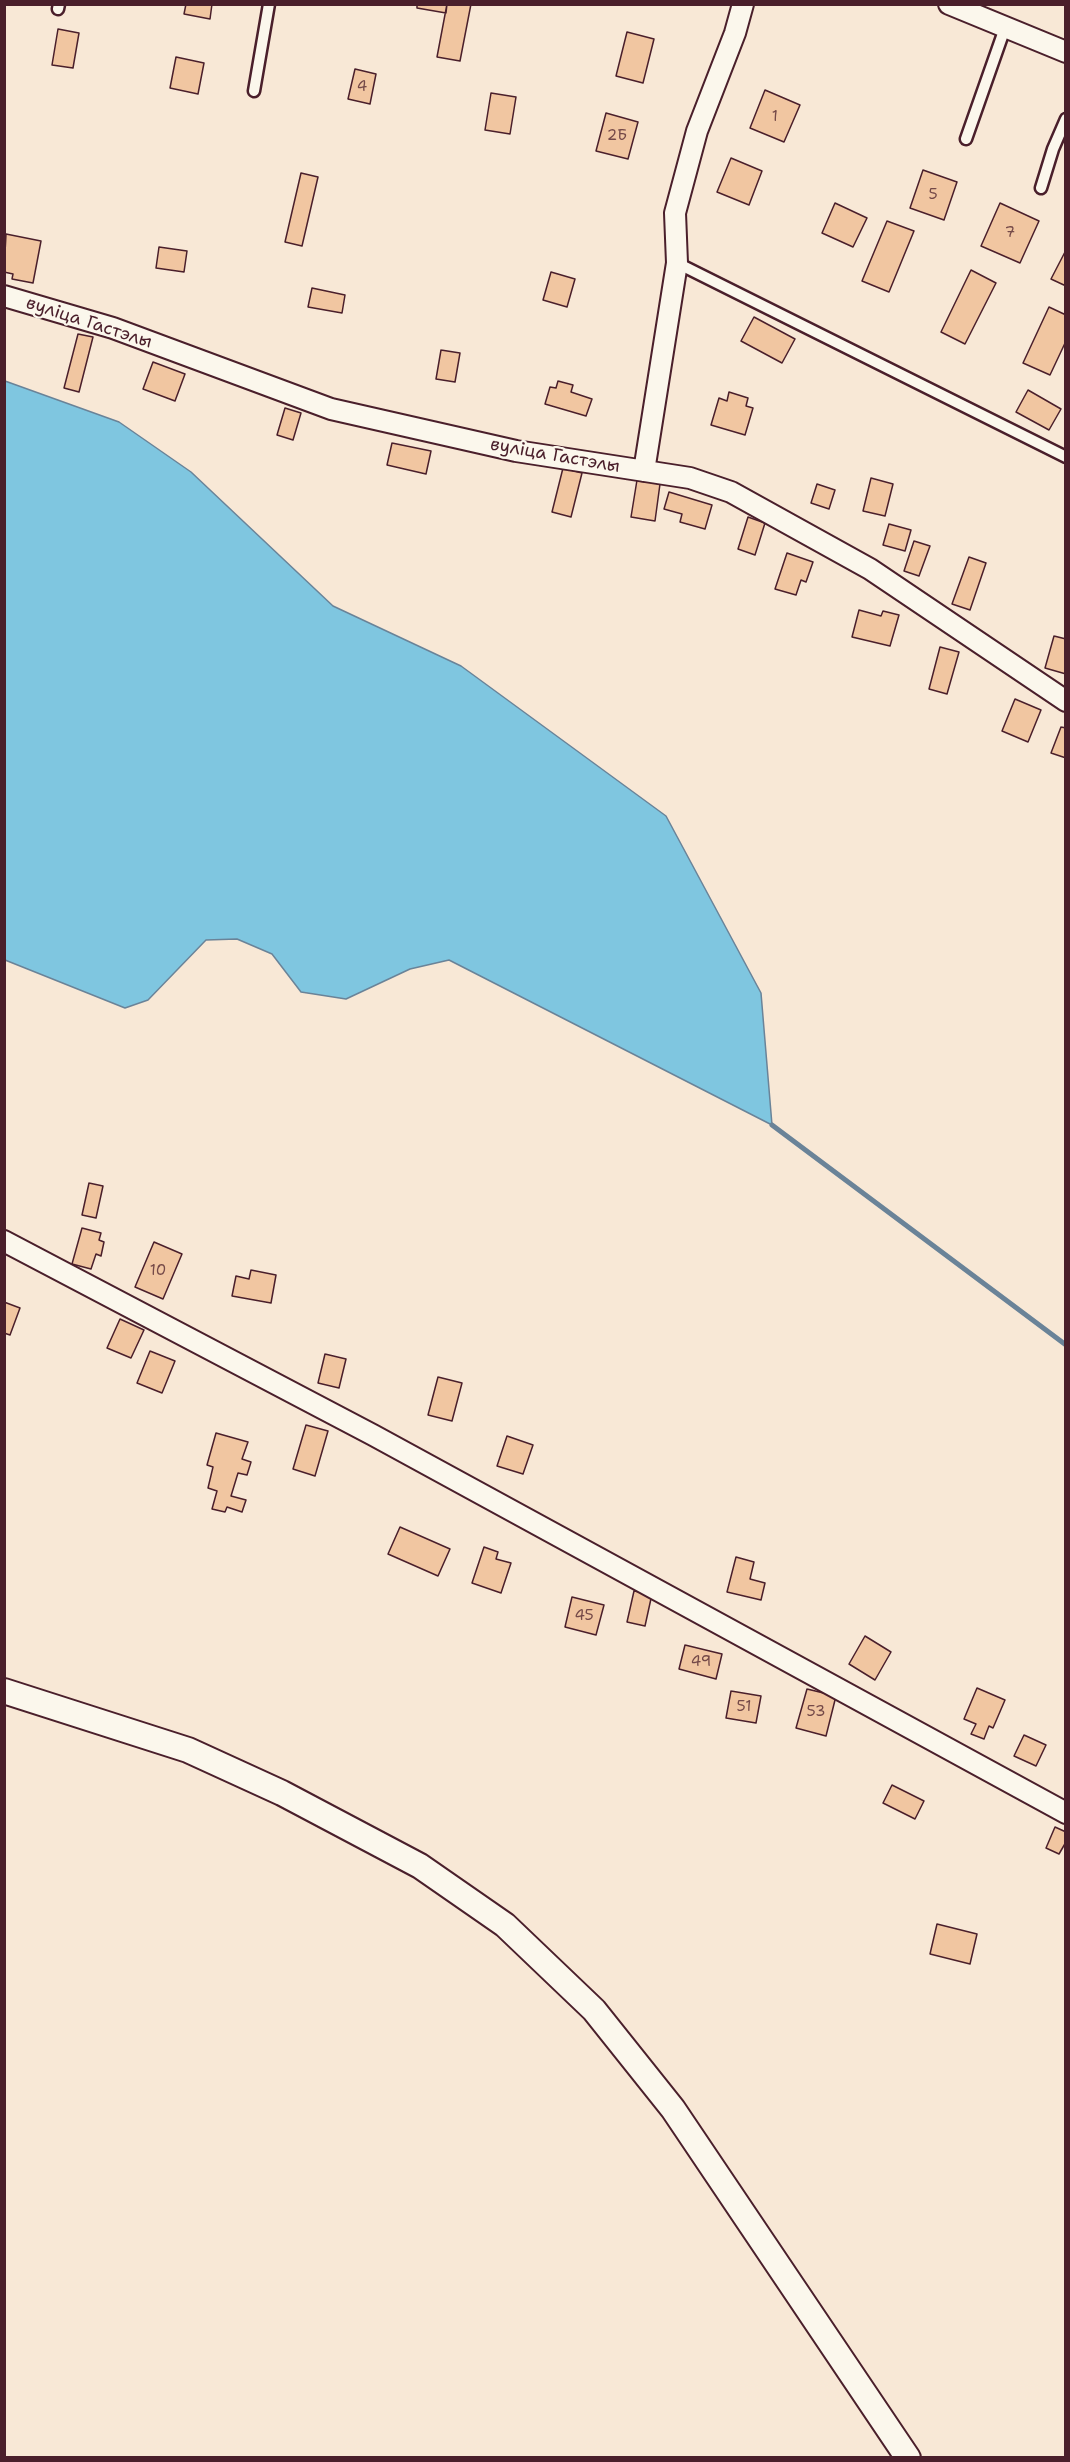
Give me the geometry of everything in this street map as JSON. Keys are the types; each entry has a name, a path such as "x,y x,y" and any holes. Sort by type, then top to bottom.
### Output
{"street":[{"path":"644,471 677,263 675,213 697,131 735,33 743,4"},
{"path":"949,4 1065,52"},
{"name":"вуліца Гастэлы","path":"4,296 113,328 331,409 516,451 690,478 731,492 870,569 1065,701"},
{"path":"4,1241 373,1435 1065,1813"},
{"path":"4,1691 188,1750 282,1793 420,1866 505,1924 594,2010 673,2109 908,2457"}],"lane":[{"path":"254,91 269,4"},
{"path":"966,139 1005,28"},
{"path":"1041,188 1065,119"},
{"path":"677,263 1065,457"}],"water":[{"path":"5,381 119,422 191,472 333,606 461,666 666,816 761,993 772,1125 449,960 410,969 346,999 301,992 272,954 237,939 206,940 148,1000 125,1008 5,960"}],"building":[{"path":"186,4 212,4 210,19 184,14"},
{"path":"417,4 447,4 446,13 417,8"},
{"path":"447,4 471,4 460,61 437,57"},
{"path":"58,29 79,33 73,68 52,65"},
{"path":"627,32 654,39 643,83 616,76"},
{"path":"176,57 204,63 198,94 170,88"},
{"path":"355,69 376,74 370,104 348,99"},
{"path":"765,90 800,105 784,142 750,128"},
{"path":"491,93 516,97 510,134 485,130"},
{"path":"606,113 638,122 628,159 596,151"},
{"path":"731,158 762,171 749,205 717,192"},
{"path":"923,170 957,182 944,220 910,208"},
{"path":"301,173 318,177 302,246 285,242"},
{"path":"835,203 867,218 853,247 822,233"},
{"path":"1000,203 1039,221 1020,263 981,246"},
{"path":"887,221 914,231 889,292 862,281"},
{"path":"6,234 41,241 33,283 12,279 13,274 4,272"},
{"path":"159,247 187,251 184,272 156,268"},
{"path":"1066,250 1066,286 1051,279"},
{"path":"971,270 996,283 965,344 941,332"},
{"path":"551,272 575,279 567,307 543,300"},
{"path":"312,288 345,295 342,313 308,307"},
{"path":"1049,307 1066,315 1066,341 1050,375 1023,363"},
{"path":"754,317 795,339 782,363 741,341"},
{"path":"78,334 93,337 79,392 64,388"},
{"path":"441,350 460,353 455,382 436,379"},
{"path":"153,362 185,374 175,401 143,389"},
{"path":"558,381 573,385 571,392 592,399 586,416 545,404 550,387 556,388"},
{"path":"1028,390 1061,409 1049,430 1016,412"},
{"path":"729,392 748,398 746,406 753,408 745,435 711,425 719,398 727,401"},
{"path":"285,408 301,413 293,440 277,435"},
{"path":"392,443 431,451 426,474 387,465"},
{"path":"563,468 582,473 571,517 552,512"},
{"path":"871,478 893,484 885,516 863,511"},
{"path":"637,480 660,484 655,521 631,517"},
{"path":"817,484 835,490 829,509 811,503"},
{"path":"669,492 712,505 705,529 680,522 682,514 664,509"},
{"path":"748,517 765,523 755,555 738,549"},
{"path":"889,524 911,530 905,551 883,545"},
{"path":"914,541 930,546 919,576 904,571"},
{"path":"787,553 813,562 806,582 801,580 796,595 775,589"},
{"path":"969,557 986,563 970,610 952,604"},
{"path":"859,610 881,616 883,611 899,615 890,646 852,637"},
{"path":"1054,636 1066,639 1066,674 1045,668"},
{"path":"940,647 959,652 947,694 929,689"},
{"path":"1015,699 1041,710 1028,742 1002,731"},
{"path":"1061,727 1066,728 1066,758 1051,753"},
{"path":"89,1183 103,1186 96,1218 82,1215"},
{"path":"82,1228 101,1233 99,1240 104,1242 101,1256 96,1254 91,1269 72,1264"},
{"path":"154,1242 182,1254 163,1299 135,1287"},
{"path":"251,1270 276,1275 271,1303 232,1296 236,1276 249,1279"},
{"path":"4,1302 20,1308 10,1335 4,1333"},
{"path":"120,1319 144,1330 131,1358 107,1348"},
{"path":"150,1351 175,1361 162,1393 137,1383"},
{"path":"325,1354 346,1359 339,1388 318,1383"},
{"path":"438,1377 462,1383 452,1421 428,1415"},
{"path":"306,1425 328,1431 315,1476 293,1469"},
{"path":"216,1433 248,1442 242,1459 251,1462 247,1475 238,1473 231,1496 246,1500 242,1512 227,1507 225,1512 212,1509 217,1491 208,1488 213,1467 207,1465"},
{"path":"507,1436 533,1445 523,1474 497,1466"},
{"path":"400,1527 450,1549 438,1576 388,1554"},
{"path":"484,1547 498,1552 496,1559 511,1563 501,1593 472,1583"},
{"path":"736,1557 754,1562 750,1579 765,1583 761,1600 727,1592"},
{"path":"634,1591 652,1594 645,1626 627,1622"},
{"path":"572,1597 604,1605 596,1635 565,1627"},
{"path":"865,1636 891,1652 875,1680 849,1664"},
{"path":"685,1645 722,1654 716,1679 679,1669"},
{"path":"977,1688 1005,1700 993,1728 989,1726 984,1739 971,1734 976,1724 964,1719"},
{"path":"807,1689 836,1696 826,1736 796,1728"},
{"path":"731,1691 761,1696 756,1723 726,1718"},
{"path":"1024,1735 1046,1745 1036,1766 1014,1756"},
{"path":"892,1785 924,1801 915,1819 883,1803"},
{"path":"1055,1827 1066,1832 1066,1842 1059,1854 1046,1848"},
{"path":"937,1924 977,1934 970,1964 930,1954"}],"waterway":[{"path":"772,1125 1066,1345"}]}
